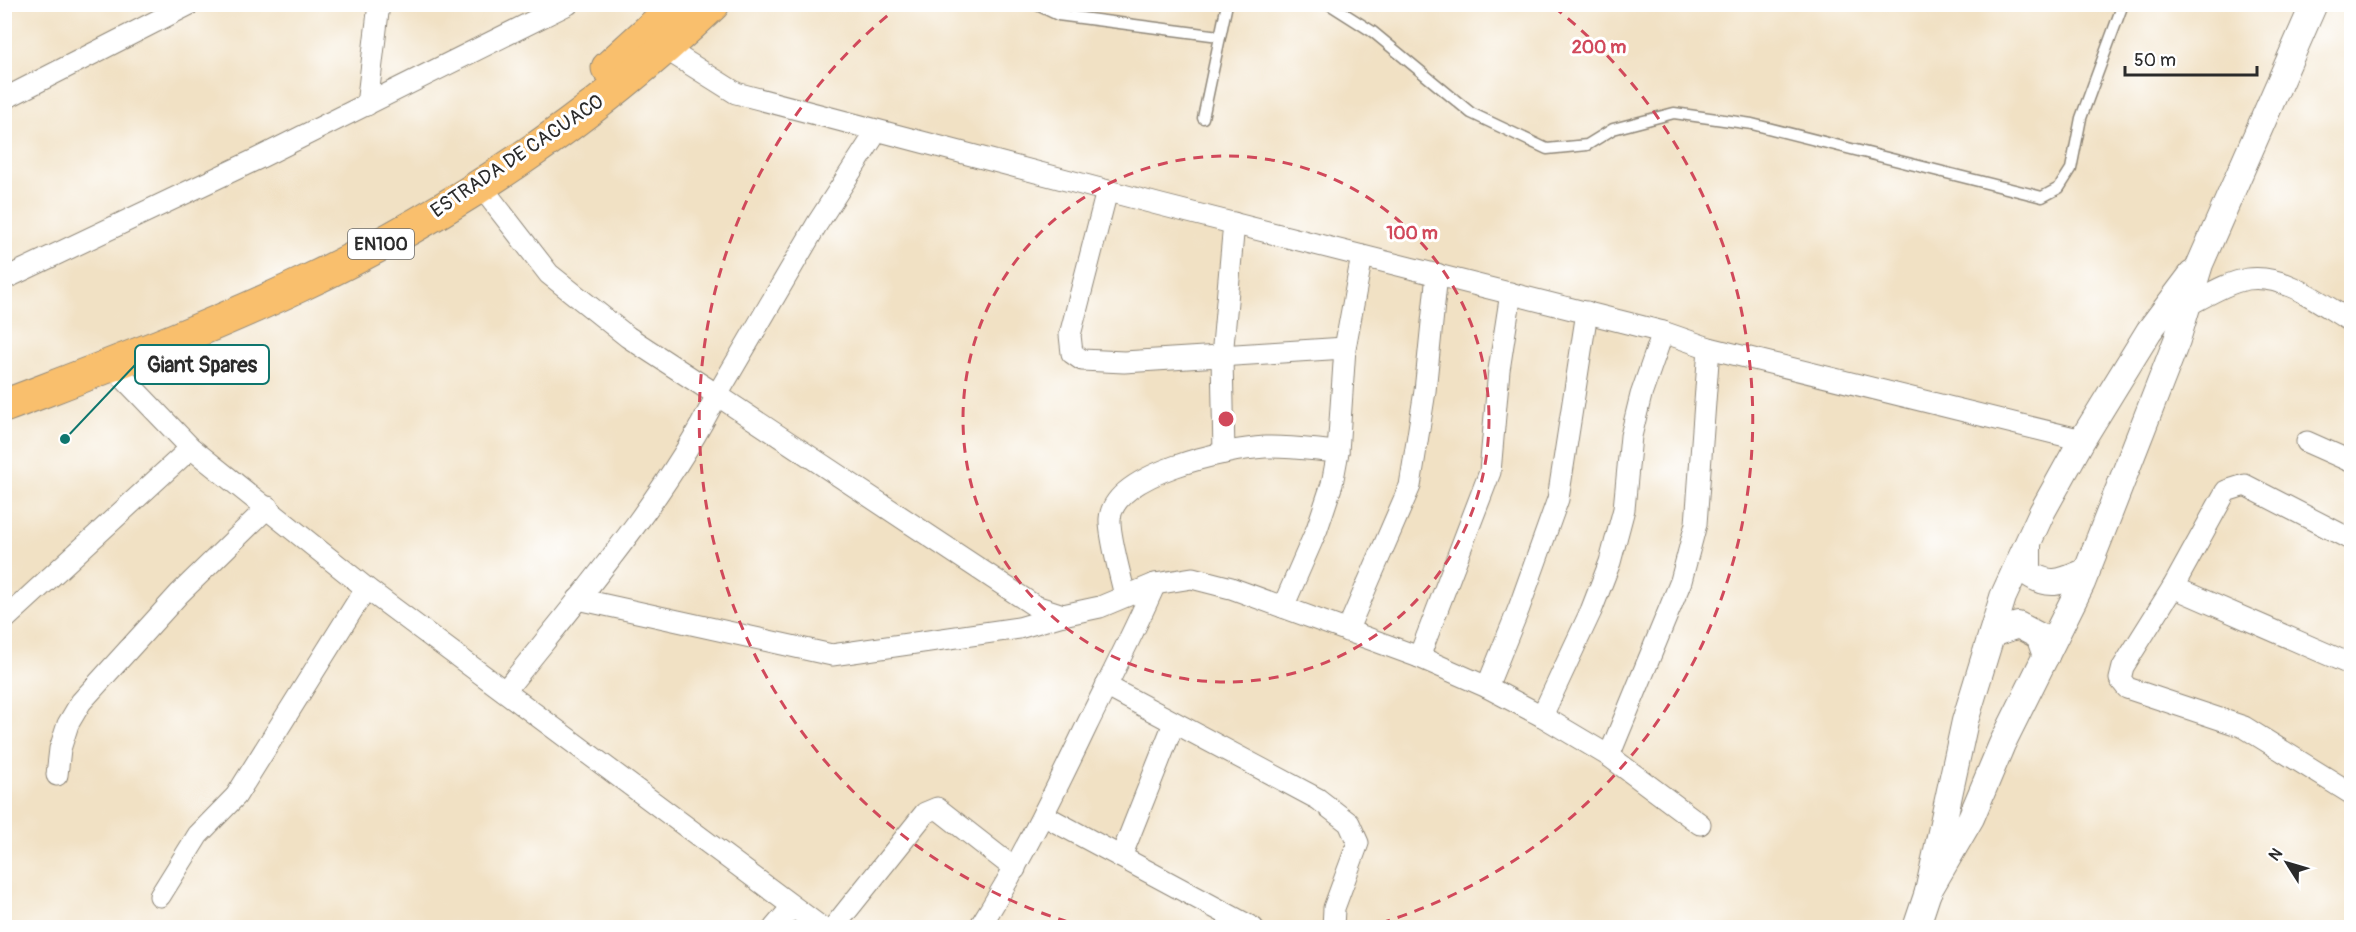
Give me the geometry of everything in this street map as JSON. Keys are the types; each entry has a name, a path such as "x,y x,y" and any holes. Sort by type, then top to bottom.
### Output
{"main road":[{"name":"ESTRADA DE CACUACO","path":"4,385 212,305 366,232 441,189 512,143 583,89 678,4"},
{"name":"ESTRADA DE CACUACO","path":"4,406 111,365 299,286 392,238 480,185 575,121 666,49 713,4"}],"street":[{"path":"4,99 190,4"},
{"path":"367,105 379,4"},
{"path":"4,279 367,105 540,12 568,4"},
{"path":"1928,892 1971,818 2002,744 2087,571 2177,340 2200,264 2314,4"},
{"path":"666,49 736,93 1107,191 1587,312 1663,332 1709,348 2082,440"},
{"path":"506,691 578,599 696,437 761,315 877,131"},
{"path":"480,185 549,274 628,337 1035,606 1063,615"},
{"path":"1107,191 1070,334 1072,353 1082,360 1124,362 1345,348"},
{"path":"1224,453 1222,357 1234,223"},
{"path":"1283,607 1325,507 1338,452 1345,348 1362,256"},
{"path":"1916,927 1928,892 1965,721 2003,597 2028,543 2082,440 2149,331 2200,264"},
{"path":"1347,631 1410,486 1425,391 1437,274"},
{"path":"2188,306 2248,279 2268,280 2290,286 2352,322"},
{"path":"1419,657 1490,472 1498,370 1511,293"},
{"path":"1487,687 1519,608 1558,499 1587,312"},
{"path":"1542,716 1591,611 1610,562 1624,509 1631,436 1641,394 1663,332"},
{"path":"1609,756 1681,581 1696,524 1709,348"},
{"path":"111,365 190,448 268,507 366,588 792,907 822,927"},
{"path":"2307,442 2352,462"},
{"path":"1125,596 1110,520 1112,510 1122,496 1155,472 1244,449 1286,447 1338,452"},
{"path":"4,620 190,448"},
{"path":"2352,540 2245,485 2226,491 2173,587 2123,667 2120,679 2127,688 2244,727 2352,794"},
{"path":"57,775 66,733 81,702 179,594 268,507"},
{"path":"2028,543 2028,573 2043,583 2063,581 2087,571"},
{"path":"578,599 832,655 1018,628 1100,607 1155,584 1192,578 1231,588 1419,657 1487,687 1542,716 1609,756 1700,824"},
{"path":"979,927 1015,868 1043,815 1155,584"},
{"path":"2173,587 2352,665"},
{"path":"160,896 198,835 236,796 366,588"},
{"path":"1992,634 2018,625 2038,636 2046,656"},
{"path":"1106,687 1318,799 1349,824 1358,843 1334,908 1333,927"},
{"path":"1121,857 1174,723"},
{"path":"833,927 925,813 932,808 937,808 1015,868"},
{"path":"1043,815 1253,927"},
{"path":"774,927 792,907"}],"lane":[{"path":"1035,4 1058,15 1219,36"},
{"path":"1203,118 1227,4"},
{"path":"1329,4 1373,32 1471,114 1547,149 1587,145 1613,129 1674,113 1752,124 2042,197 2058,189 2072,169 2081,118 2123,4"}],"path":[{"path":"4,347 8,346 10,353 4,355"}],"place":[{"name":"Giant Spares","path":"65,439"}]}
